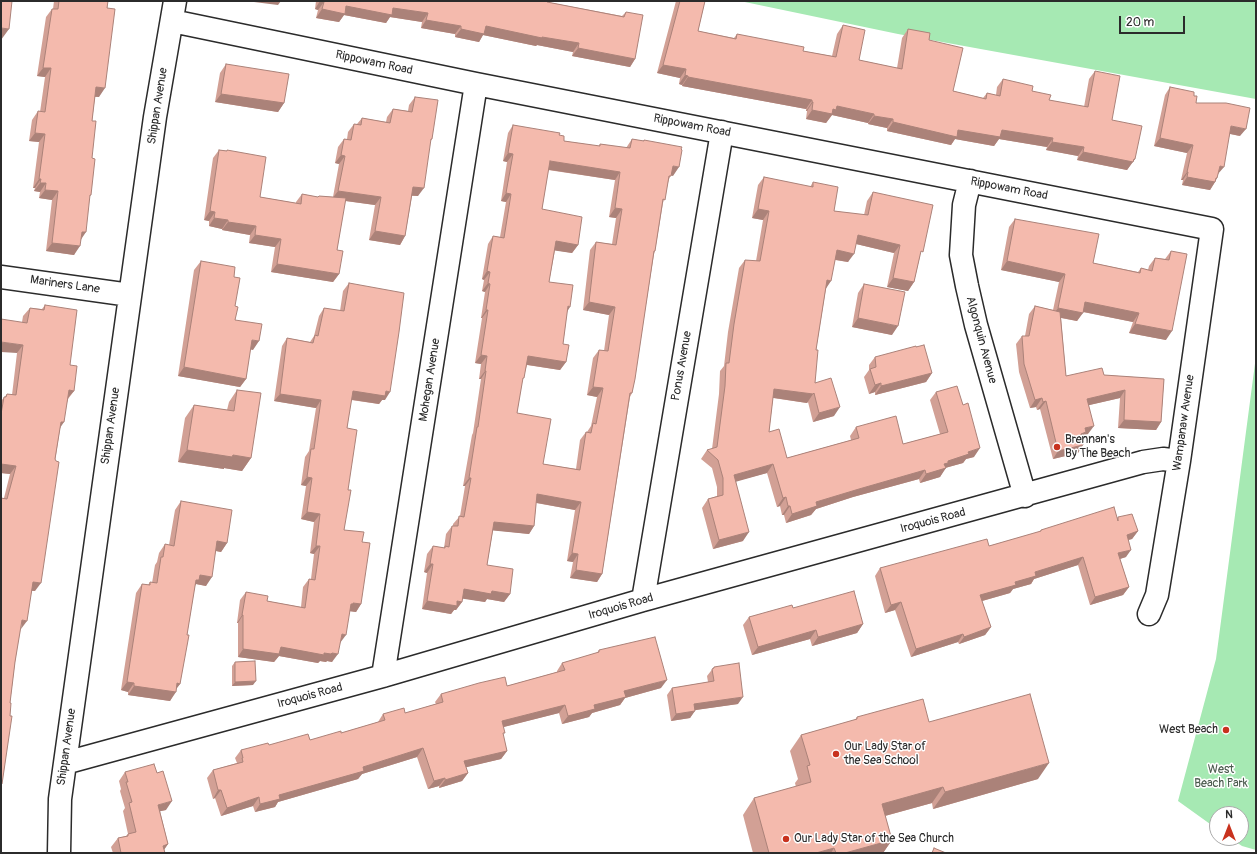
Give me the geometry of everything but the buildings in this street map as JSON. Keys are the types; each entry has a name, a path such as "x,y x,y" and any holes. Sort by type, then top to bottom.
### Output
{"street":[{"name":"Rippowam Road","path":"173,11 476,84 1212,229"},
{"name":"Shippan Avenue","path":"59,853 60,799 154,124 173,11"},
{"name":"Mohegan Avenue","path":"384,676 476,84"},
{"name":"Ponus Avenue","path":"643,600 722,132"},
{"name":"Algonquin Avenue","path":"970,181 964,205 961,254 976,325 1025,496"},
{"name":"Wampanaw Avenue","path":"1149,614 1157,596 1179,461 1212,229"},
{"name":"Mariners Lane","path":"1,277 130,295"},
{"name":"Iroquois Road","path":"65,763 384,676 643,600 1025,496 1143,462 1163,459 1179,461"}],"green space":[{"path":"740,1 1256,1 1256,99 898,34"},
{"name":"West Beach Park","path":"1256,356 1256,850 1242,846 1249,846 1249,806 1209,806 1209,823 1178,801 1216,659"}],"place":[{"name":"Brennan's By The Beach","path":"1057,447"},
{"name":"West Beach","path":"1226,730"},
{"name":"Our Lady Star of the Sea School","path":"836,754"},
{"name":"Our Lady Star of the Sea Church","path":"786,839"}]}
